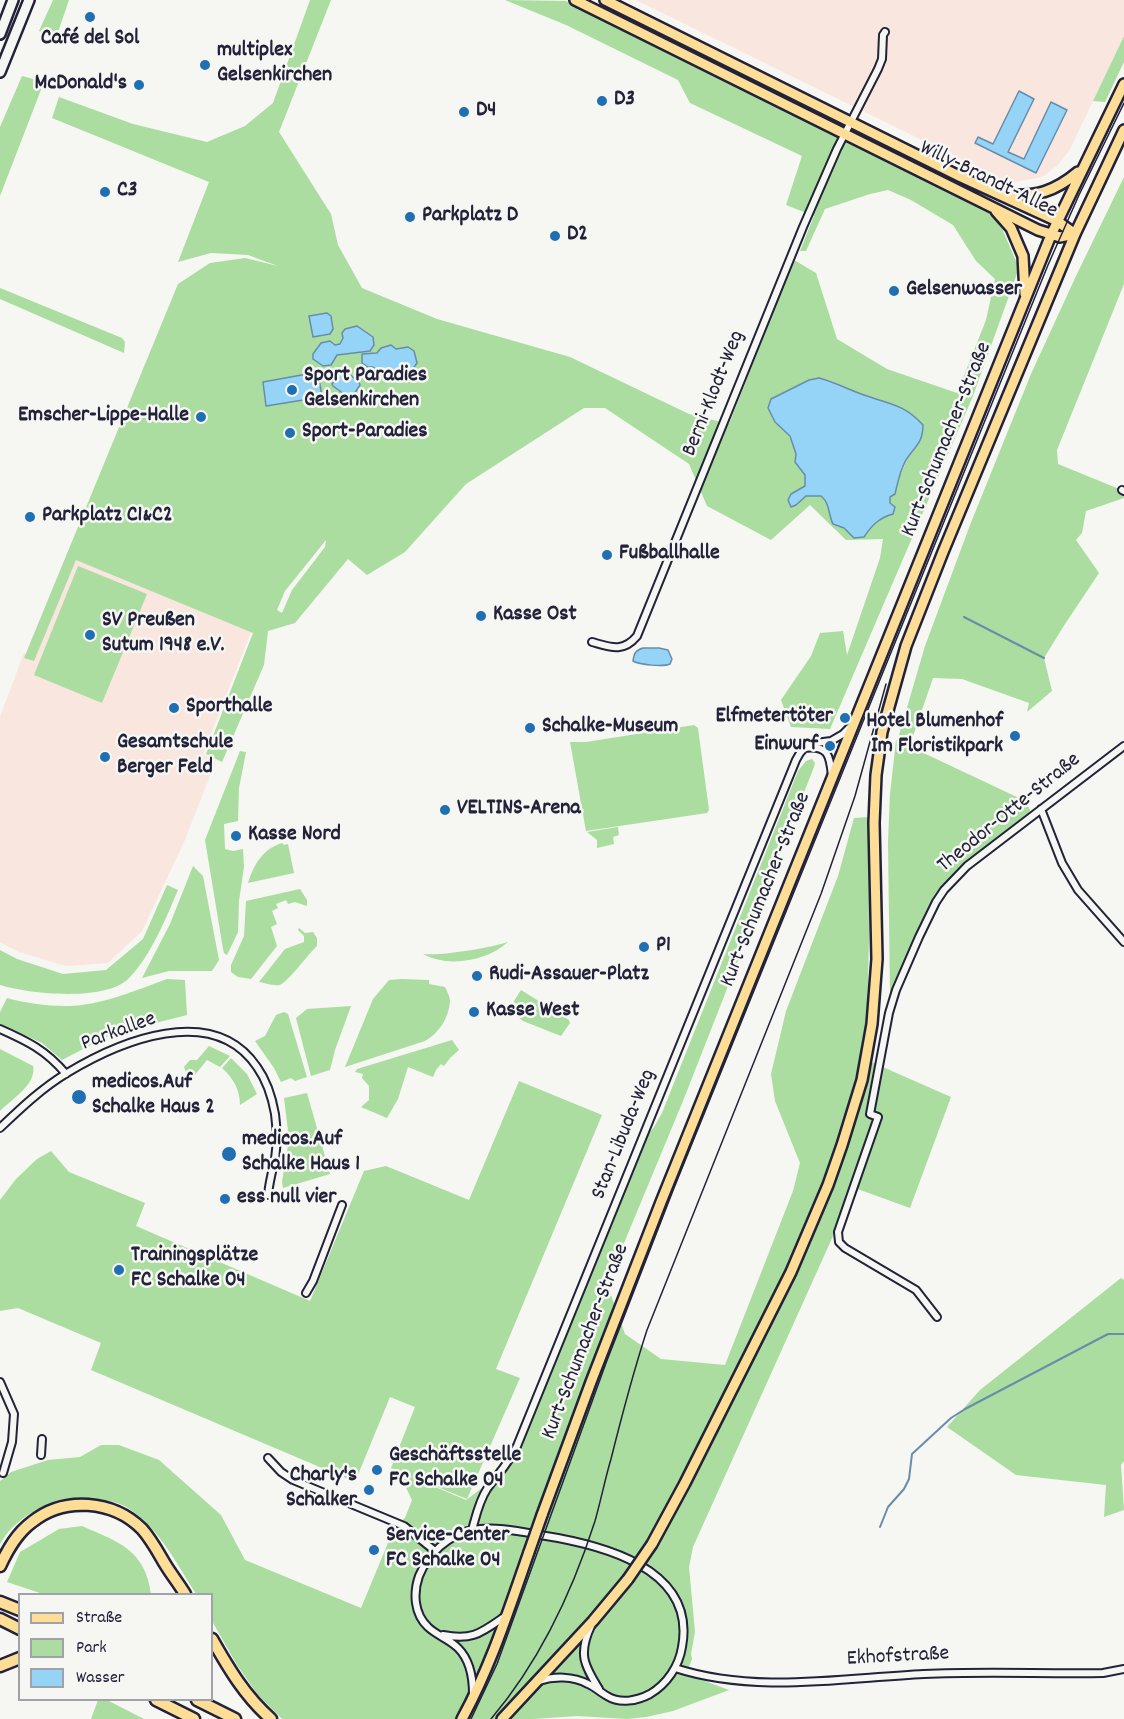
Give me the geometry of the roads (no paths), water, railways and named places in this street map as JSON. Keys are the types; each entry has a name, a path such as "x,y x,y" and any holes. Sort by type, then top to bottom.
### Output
{"highway":[{"path":"0,1566 12,1542 33,1521 56,1508 84,1504 98,1506 115,1510 141,1528 184,1593"},
{"path":"166,1566 174,1593"},
{"path":"0,1602 18,1610"},
{"path":"0,1619 18,1628"},
{"path":"213,1642 243,1691 271,1719"},
{"path":"0,1665 18,1659"},
{"path":"158,1701 194,1719"},
{"path":"199,1701 235,1719"}],"main road":[{"path":"13,40 0,34 14,0"},
{"path":"0,72 4,48 13,40 28,0"},
{"name":"Willy-Brandt-Allee","path":"575,0 1051,235 1064,237 1076,234"},
{"name":"Willy-Brandt-Allee","path":"605,0 1057,221 1076,234"},
{"name":"Kurt-Schumacher-Straße","path":"462,1719 490,1661 542,1515 661,1202 1051,235 1124,84"},
{"name":"Kurt-Schumacher-Straße","path":"502,1719 593,1621 628,1580 652,1544 791,1272 828,1185 862,1080 872,1024 877,959 874,823 876,775 882,732 910,636 943,552 1076,234 1124,130"},
{"path":"999,194 1026,196 1044,192 1067,181 1082,168"},
{"path":"992,207 1011,228 1023,256 1025,300"}],"street":[{"name":"Berni-Klodt-Weg","path":"592,642 620,648 627,646 637,636 803,227 844,133 878,69 882,59 885,32"},
{"path":"804,748 808,744 837,738 855,722"},
{"name":"Theodor-Otte-Straße","path":"938,1317 916,1290 845,1248 839,1242 838,1232 878,1117 870,1114 889,1013 904,971 936,902 962,870 1124,746"},
{"path":"804,748 819,748 829,756 832,780"},
{"name":"Stan-Libuda-Weg","path":"472,1530 482,1499 505,1468 517,1446 796,760 804,748"},
{"path":"1041,809 1062,863 1078,890 1124,942"},
{"name":"Parkallee","path":"0,1029 38,1047 55,1060 66,1074"},
{"name":"Parkallee","path":"0,1128 21,1108 66,1074 96,1057 140,1040 183,1031 207,1033 231,1042 248,1055 270,1093 277,1135 268,1195"},
{"path":"306,1293 313,1281 342,1205"},
{"path":"0,1382 14,1414 12,1442 3,1473"},
{"path":"41,1455 42,1439"},
{"path":"268,1458 281,1472 293,1480 404,1526 435,1551"},
{"path":"472,1701 471,1675 465,1658 457,1647 427,1627 419,1614 415,1592 424,1565 435,1551 450,1539 472,1530 514,1530 583,1543 614,1553 649,1570 671,1590 679,1604 684,1634 682,1649 675,1668 664,1683 651,1694 636,1700 622,1701 609,1698 574,1678 544,1680 536,1683"},
{"path":"439,1635 465,1638 477,1635 507,1615"},
{"path":"593,1621 588,1632 584,1663 600,1692"},
{"name":"Ekhofstraße","path":"675,1668 706,1677 738,1682 805,1682 926,1674 1103,1672 1124,1669"}],"water":[{"path":"1019,91 1034,99 1008,152 1024,159 1051,102 1067,110 1036,173 975,143 978,137 993,144"},
{"path":"327,313 331,316 333,329 330,334 313,337 309,316"},
{"path":"357,326 373,337 374,345 370,351 337,355 331,365 323,366 313,359 313,354 321,343 330,341 335,345 340,344 345,329"},
{"path":"391,345 396,349 408,347 414,351 417,363 412,370 385,375 362,363 362,354 377,353 381,348"},
{"path":"341,370 359,382 360,385 352,397 348,397 332,384"},
{"name":"Sport Paradies Gelsenkirchen","path":"318,372 322,397 266,406 263,382"},
{"path":"819,378 896,406 923,425 920,440 906,460 895,494 890,497 890,503 895,507 893,514 876,522 864,537 854,538 844,528 833,524 827,505 821,496 806,496 791,507 788,500 791,494 805,486 805,475 795,462 796,454 790,436 775,422 768,408 771,399 809,380"},
{"path":"643,648 668,650 672,659 670,664 652,665 633,661 636,652"}],"waterway":[{"path":"964,617 1044,658"},
{"path":"880,1527 888,1507 904,1489 909,1479 912,1454 951,1418 1108,1334 1124,1334"}],"tram line":[{"path":"471,1719 497,1664 606,1363 674,1188 1048,265 1124,103"},
{"path":"491,1719 525,1674 553,1625 586,1548 647,1330 821,894 855,796 886,684"}],"place":[{"name":"Café del Sol","path":"90,17"},
{"name":"multiplex Gelsenkirchen","path":"205,65"},
{"name":"McDonald's","path":"139,85"},
{"name":"D3","path":"602,101"},
{"name":"D4","path":"464,112"},
{"name":"C3","path":"105,192"},
{"name":"Parkplatz D","path":"410,217"},
{"name":"D2","path":"555,236"},
{"name":"Gelsenwasser","path":"894,291"},
{"name":"Sport Paradies Gelsenkirchen","path":"292,390"},
{"name":"Emscher-Lippe-Halle","path":"201,417"},
{"name":"Sport-Paradies","path":"290,433"},
{"name":"Parkplatz C1&C2","path":"30,517"},
{"name":"Fußballhalle","path":"607,555"},
{"name":"Kasse Ost","path":"481,616"},
{"name":"SV Preußen Sutum 1948 e.V.","path":"90,635"},
{"name":"Sporthalle","path":"174,708"},
{"name":"Elfmetertöter","path":"845,718"},
{"name":"Schalke-Museum","path":"530,728"},
{"name":"Hotel Blumenhof Im Floristikpark","path":"1015,736"},
{"name":"Einwurf","path":"830,746"},
{"name":"Gesamtschule Berger Feld","path":"105,757"},
{"name":"VELTINS-Arena","path":"445,810"},
{"name":"Kasse Nord","path":"236,836"},
{"name":"P1","path":"644,947"},
{"name":"Rudi-Assauer-Platz","path":"477,976"},
{"name":"Kasse West","path":"474,1012"},
{"name":"medicos.Auf Schalke Haus 2","path":"79,1097"},
{"name":"medicos.Auf Schalke Haus 1","path":"229,1154"},
{"name":"ess null vier","path":"225,1199"},
{"name":"Trainingsplätze FC Schalke 04","path":"119,1270"},
{"name":"Geschäftsstelle FC Schalke 04","path":"377,1470"},
{"name":"Charly's Schalker","path":"369,1490"},
{"name":"Service-Center FC Schalke 04","path":"374,1550"}]}
